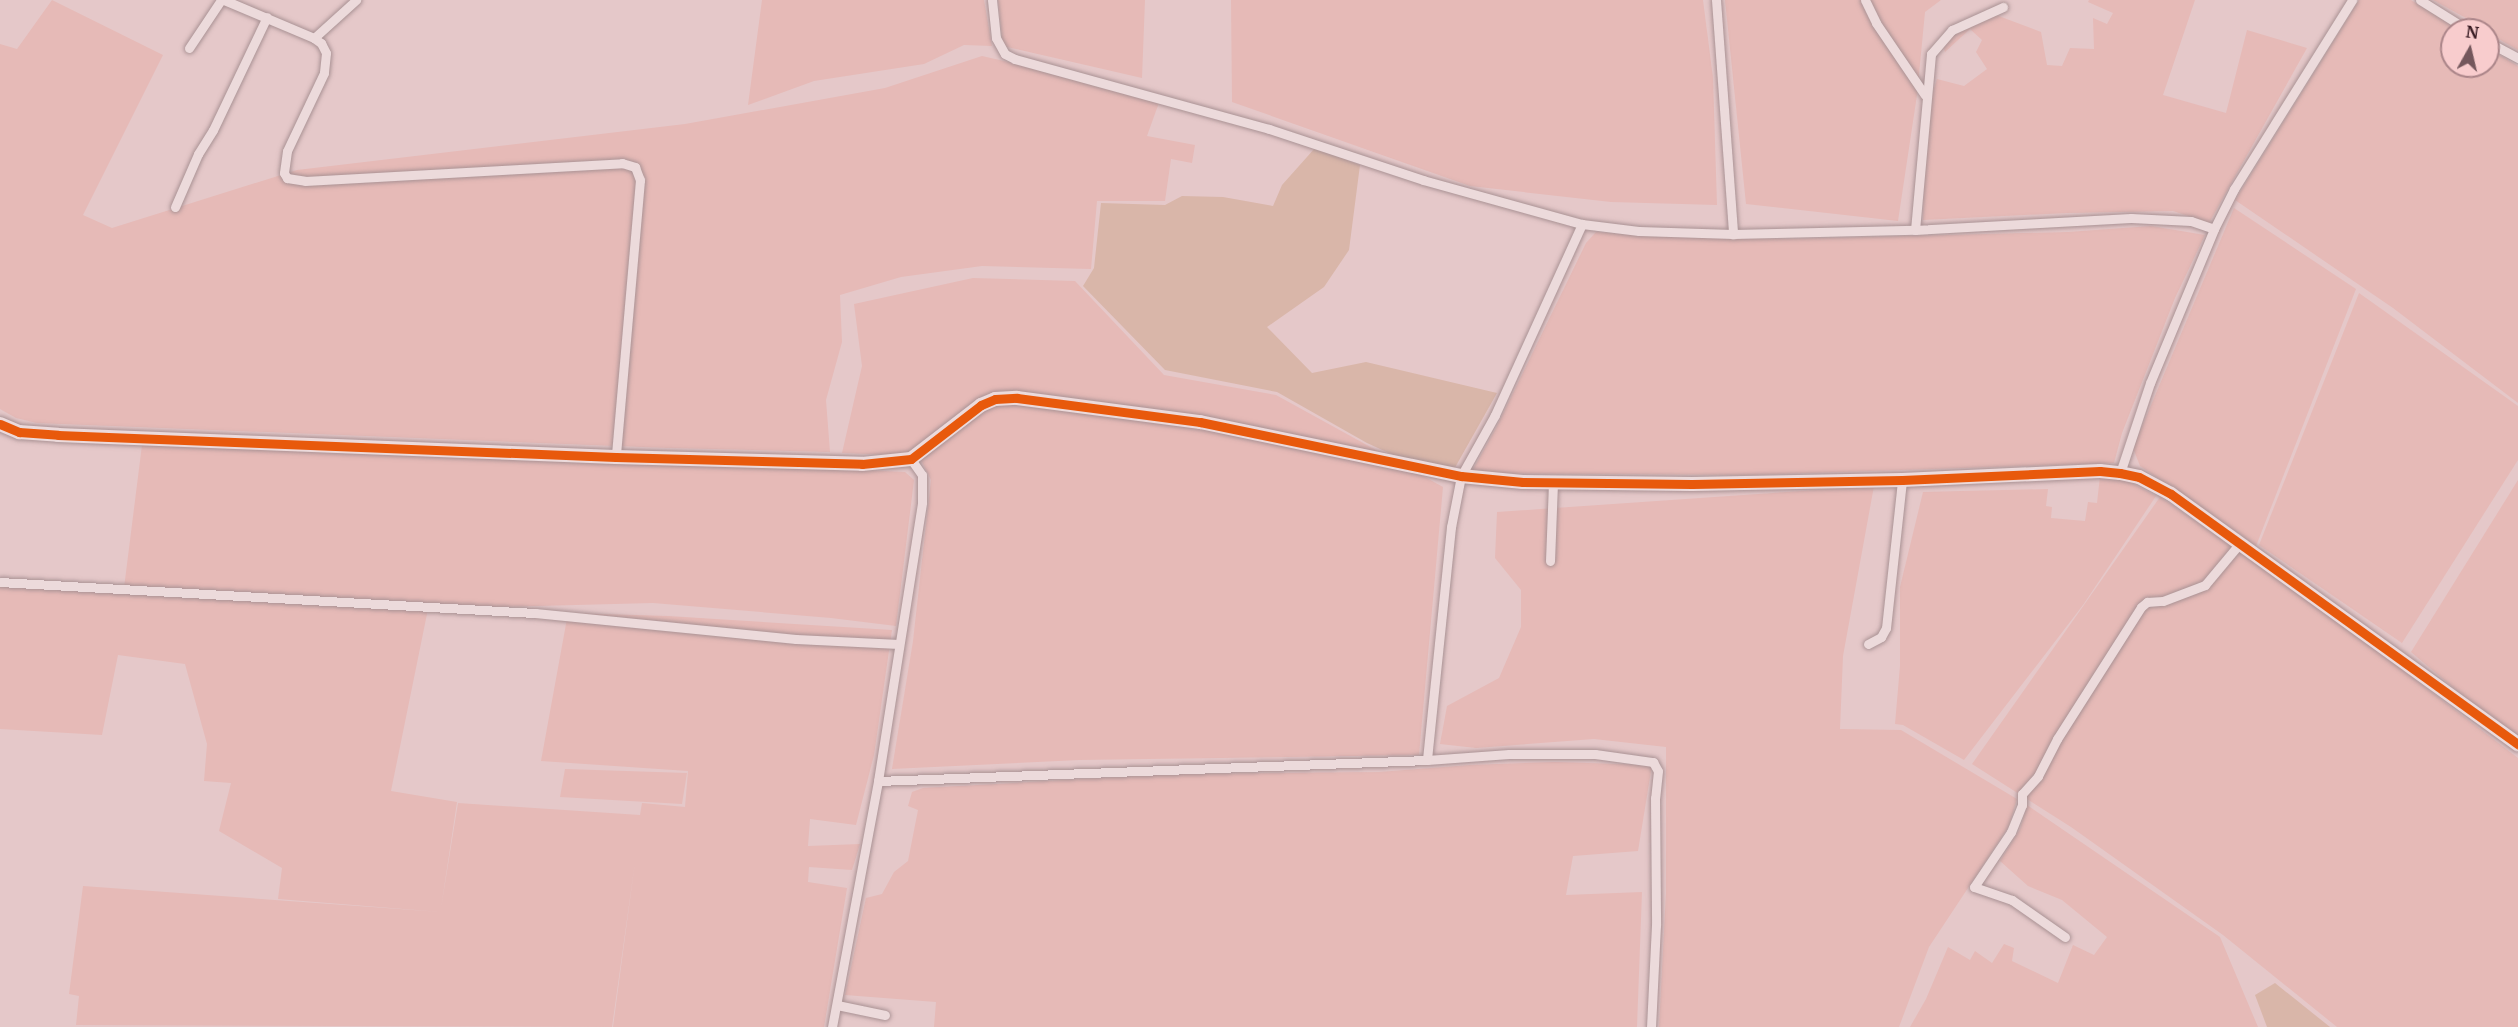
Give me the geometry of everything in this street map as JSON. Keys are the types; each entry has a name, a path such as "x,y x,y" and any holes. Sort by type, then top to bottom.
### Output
{"street":[{"path":"189,48 222,0 267,17 321,43 326,53 324,73 287,151 285,173 287,178 305,181 622,163 630,164 638,170 640,180 616,457"},
{"path":"314,38 356,0"},
{"path":"992,0 996,38 1005,54 1015,59 1269,129 1423,180 1582,224 1639,231 1733,234 1915,230 2131,218 2191,221 2214,229"},
{"path":"1716,0 1733,234"},
{"path":"1865,0 1876,23 1925,95"},
{"path":"2120,473 2150,383 2214,229 2234,189 2352,0"},
{"path":"2420,0 2449,18"},
{"path":"1915,230 1925,95 1931,54 1945,36 1964,23 2004,8"},
{"path":"175,207 198,154 213,130 267,17"},
{"path":"2500,48 2518,58"},
{"path":"1427,760 1451,526 1461,476 1496,415 1582,224"},
{"path":"0,424 19,432 58,435 616,457 862,464 911,459 981,405 995,399 1017,398 1200,422 1461,476 1523,482 1692,484 1902,480 2100,471 2120,473 2153,483 2518,744"},
{"path":"832,1027 878,781 923,486 919,467 911,459"},
{"path":"1868,644 1881,637 1886,628 1902,480"},
{"path":"1550,561 1552,482"},
{"path":"2065,938 2012,900 1974,887 2011,832 2022,806 2022,794 2038,776 2057,739 2141,607 2147,602 2163,601 2205,585 2240,543"},
{"path":"0,582 512,611 796,639 899,644"},
{"path":"878,781 1427,760 1509,754 1595,754 1653,762 1658,771 1655,798 1656,926 1651,1027"},
{"path":"837,1005 885,1015"}],"shaded area":[{"path":"52,0 163,55 83,215 112,228 297,170 685,124 885,88 982,56 1161,97 1147,136 1195,145 1192,163 1171,159 1165,201 1097,201 1091,269 982,266 901,277 840,295 842,342 826,400 830,452 668,448 37,423 16,418 0,409 0,44 17,49"},
{"path":"762,0 984,0 992,46 964,45 924,64 814,81 748,105"},
{"path":"998,0 1145,0 1142,78 1003,46"},
{"path":"1231,0 1703,0 1713,78 1717,205 1611,202 1470,186 1232,102"},
{"path":"1725,0 1941,0 1925,12 1917,95 1898,221 1746,204"},
{"path":"2089,0 2195,0 2163,95 2226,113 2247,30 2307,48 2209,223 2173,211 2067,213 1923,220 1924,176 1932,95 1937,79 1964,86 1987,69 1976,52 1982,40 1970,29 1945,52 1941,41 1961,25 1996,15 2041,32 2047,65 2062,66 2070,48 2094,49 2093,18 2107,24 2113,13 2088,2"},
{"path":"2359,0 2411,0 2440,18 2440,78 2500,78 2500,55 2518,66 2518,403 2393,308 2235,200"},
{"path":"2433,0 2518,0 2518,50 2500,40 2500,18 2466,18"},
{"path":"1315,148 1360,165 1349,250 1324,287 1267,327 1312,373 1366,362 1497,393 1448,480 1367,443 1277,392 1165,370 1083,286 1094,268 1101,203 1165,205 1182,196 1223,197 1273,206 1282,185"},
{"path":"2234,208 2356,289 2256,546 2140,466 2133,448"},
{"path":"2151,226 2205,235 2175,298 2122,433 2114,463 1750,475 1471,473 1497,426 1586,243 1596,232 1651,236 1786,239 2068,232"},
{"path":"973,278 1075,281 1164,375 1276,395 1443,487 1419,755 1079,760 892,769 913,641 931,480 919,456 842,453 862,366 854,304"},
{"path":"2359,293 2518,406 2518,460 2402,643 2259,545"},
{"path":"143,437 905,472 914,480 896,626 831,618 653,603 428,609 391,791 457,802 441,908 458,803 640,815 642,803 685,807 688,771 541,761 568,613 668,616 892,630 874,755 856,825 810,819 808,846 860,844 852,870 809,867 808,882 847,888 824,1027 613,1027 635,862 612,1027 76,1025 79,996 69,994 83,886 441,912 278,899 282,868 219,831 231,783 204,781 207,744 185,664 118,655 102,735 0,729 0,582 124,588"},
{"path":"2100,476 2124,479 2156,496 2083,605 1964,760 1903,725 1895,724 1900,666 1900,587 1923,492 2048,489 2046,506 2052,507 2051,518 2085,521 2088,502 2097,503"},
{"path":"2518,480 2518,742 2411,652"},
{"path":"1874,486 1843,656 1840,729 1901,730 2017,799 2009,826 1929,947 1899,1027 1659,1027 1666,893 1666,747 1594,739 1476,748 1440,744 1447,706 1499,678 1521,627 1521,590 1495,558 1497,512"},
{"path":"2160,497 2300,592 2518,758 2518,1027 2337,1027 2223,935 2071,827 1972,764"},
{"path":"1555,762 1652,765 1638,851 1573,856 1566,895 1642,892 1637,1027 934,1027 936,1002 845,995 866,898 882,894 894,872 908,861 918,810 908,806 912,792 923,788 1171,774 1379,772 1470,765"},
{"path":"565,769 687,773 682,804 560,797"},
{"path":"2027,805 2220,937 2258,1027 1910,1027 1926,999 1948,947 1970,960 1975,951 1992,963 2004,944 2014,948 2012,961 2058,983 2073,945 2094,955 2107,937 2062,900 2028,886 2000,861 2020,829"},
{"path":"2275,983 2330,1027 2267,1027 2255,995"}],"cycle path":[{"path":"0,424 19,432 58,435 616,457 862,464 911,459 981,405 995,399 1017,398 1200,422 1461,476 1523,482 1692,484 1902,480 2100,471 2120,473 2139,477 2171,494 2518,744"}]}
